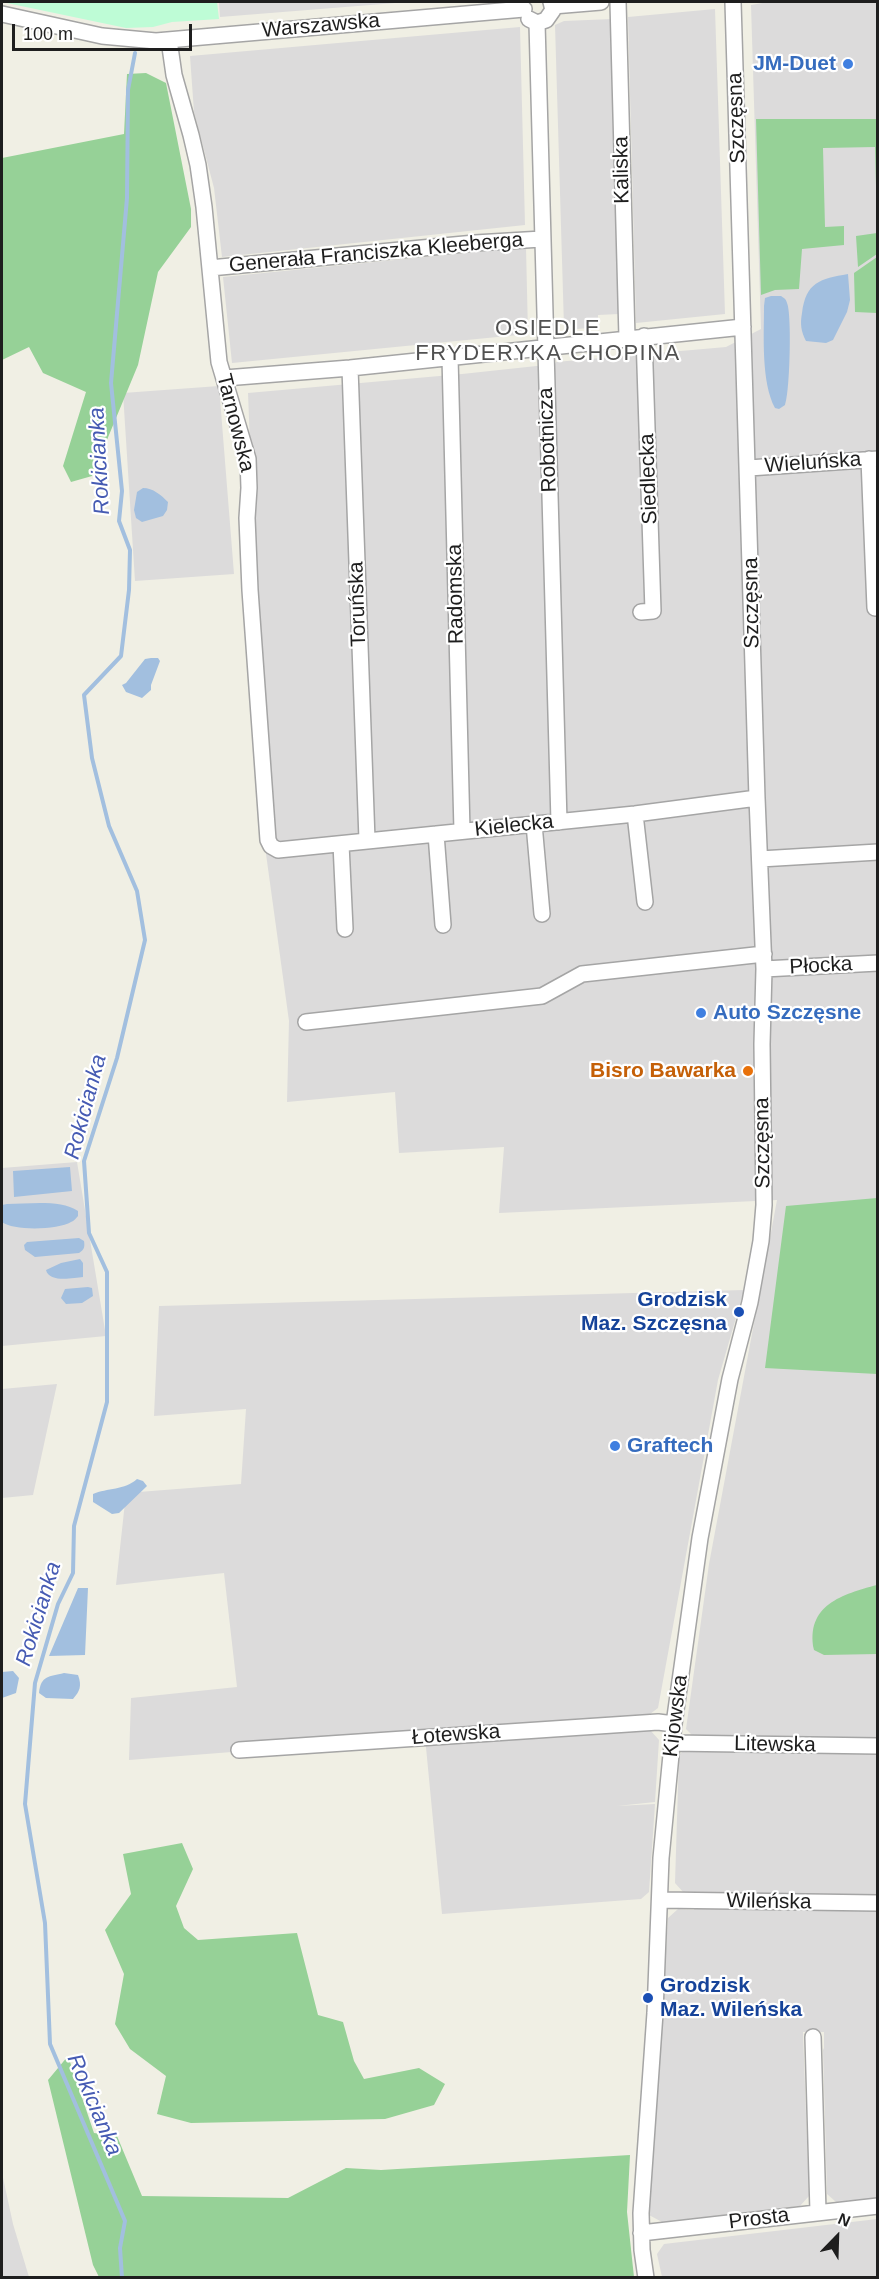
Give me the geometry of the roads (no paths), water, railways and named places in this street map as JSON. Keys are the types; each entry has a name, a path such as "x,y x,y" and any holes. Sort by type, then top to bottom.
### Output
{"street":[{"path":"537,23 549,17 552,4 601,2"},
{"name":"Kaliska","path":"618,2 627,338"},
{"name":"Szczęsna","path":"734,2 757,798 764,961 762,1044 764,1205"},
{"name":"Warszawska","path":"2,14 119,39 170,40 525,5 527,17 537,23"},
{"name":"Robotnicza","path":"537,23 559,822"},
{"name":"Tarnowska","path":"170,40 174,75 198,165 219,358 248,459 246,519 249,590 268,840 271,846"},
{"name":"Generała Franciszka Kleeberga","path":"210,268 475,243 542,239"},
{"path":"225,378 350,368 743,327"},
{"name":"Siedlecka","path":"641,612 652,611 644,336"},
{"name":"Radomska","path":"450,357 462,831"},
{"name":"Toruńska","path":"350,368 367,840"},
{"path":"873,459 875,608"},
{"name":"Wieluńska","path":"749,468 873,459"},
{"name":"Kielecka","path":"271,846 278,850 341,844 635,814 757,798"},
{"path":"635,814 645,902"},
{"path":"534,824 542,914"},
{"path":"436,834 444,925"},
{"path":"341,844 345,929"},
{"path":"760,859 878,852"},
{"name":"Płocka","path":"306,1022 542,996 582,974 764,961 878,963"},
{"name":"Kijowska","path":"646,2277 641,2233 646,2115 655,2013 661,1858 674,1724 700,1538 730,1378 750,1302 761,1241 764,1205"},
{"name":"Łotewska","path":"239,1750 658,1722 674,1724"},
{"name":"Litewska","path":"672,1743 878,1746"},
{"name":"Wileńska","path":"660,1900 878,1903"},
{"path":"813,2037 818,2212"},
{"name":"Prosta","path":"641,2233 878,2206"}],"water":[{"path":"848,274 850,300 847,312 833,340 826,343 806,341 801,321 804,303 811,288 822,280"},
{"path":"781,296 785,300 790,322 787,398 785,405 779,409 775,408 767,385 764,358 764,306 765,298"},
{"path":"143,488 160,494 168,502 163,516 142,522 136,518 134,510 137,492"},
{"path":"158,658 160,661 151,690 142,698 126,692 122,685 145,659"},
{"path":"70,1167 72,1191 14,1197 13,1171"},
{"path":"2,1205 62,1205 78,1211 78,1216 72,1222 56,1227 16,1227 2,1222"},
{"path":"79,1238 84,1241 84,1245 79,1253 35,1257 25,1250 24,1245 27,1242"},
{"path":"80,1259 83,1263 83,1277 56,1278 48,1274 46,1270 61,1263"},
{"path":"92,1288 93,1296 82,1303 66,1304 61,1298 65,1289"},
{"path":"137,1479 143,1481 147,1486 119,1513 112,1514 93,1502 93,1494 127,1485"},
{"path":"78,1588 88,1588 85,1655 49,1656"},
{"path":"13,1671 19,1678 16,1693 2,1698 2,1672"},
{"path":"64,1673 78,1675 80,1688 73,1699 46,1698 39,1693 44,1680"}],"waterway":[{"name":"Rokicianka","path":"122,2278 120,2248 125,2221 50,2044 45,1923 25,1804 35,1683 58,1604 73,1573 74,1526 107,1402 107,1272 89,1233 84,1161 117,1058 145,940 137,891 109,826 92,758 84,695 121,656 129,590 130,550 119,521 122,491 111,383 127,198 128,90 135,53"}],"place":[{"name":"JM-Duet","path":"848,64"},
{"name":"Auto Szczęsne","path":"701,1013"},
{"name":"Bisro Bawarka","path":"748,1071"},
{"name":"Grodzisk Maz. Szczęsna","path":"739,1312"},
{"name":"Graftech","path":"615,1446"},
{"name":"Grodzisk Maz. Wileńska","path":"648,1998"}],"district":[{"name":"OSIEDLE FRYDERYKA CHOPINA","path":"548,342"}]}
